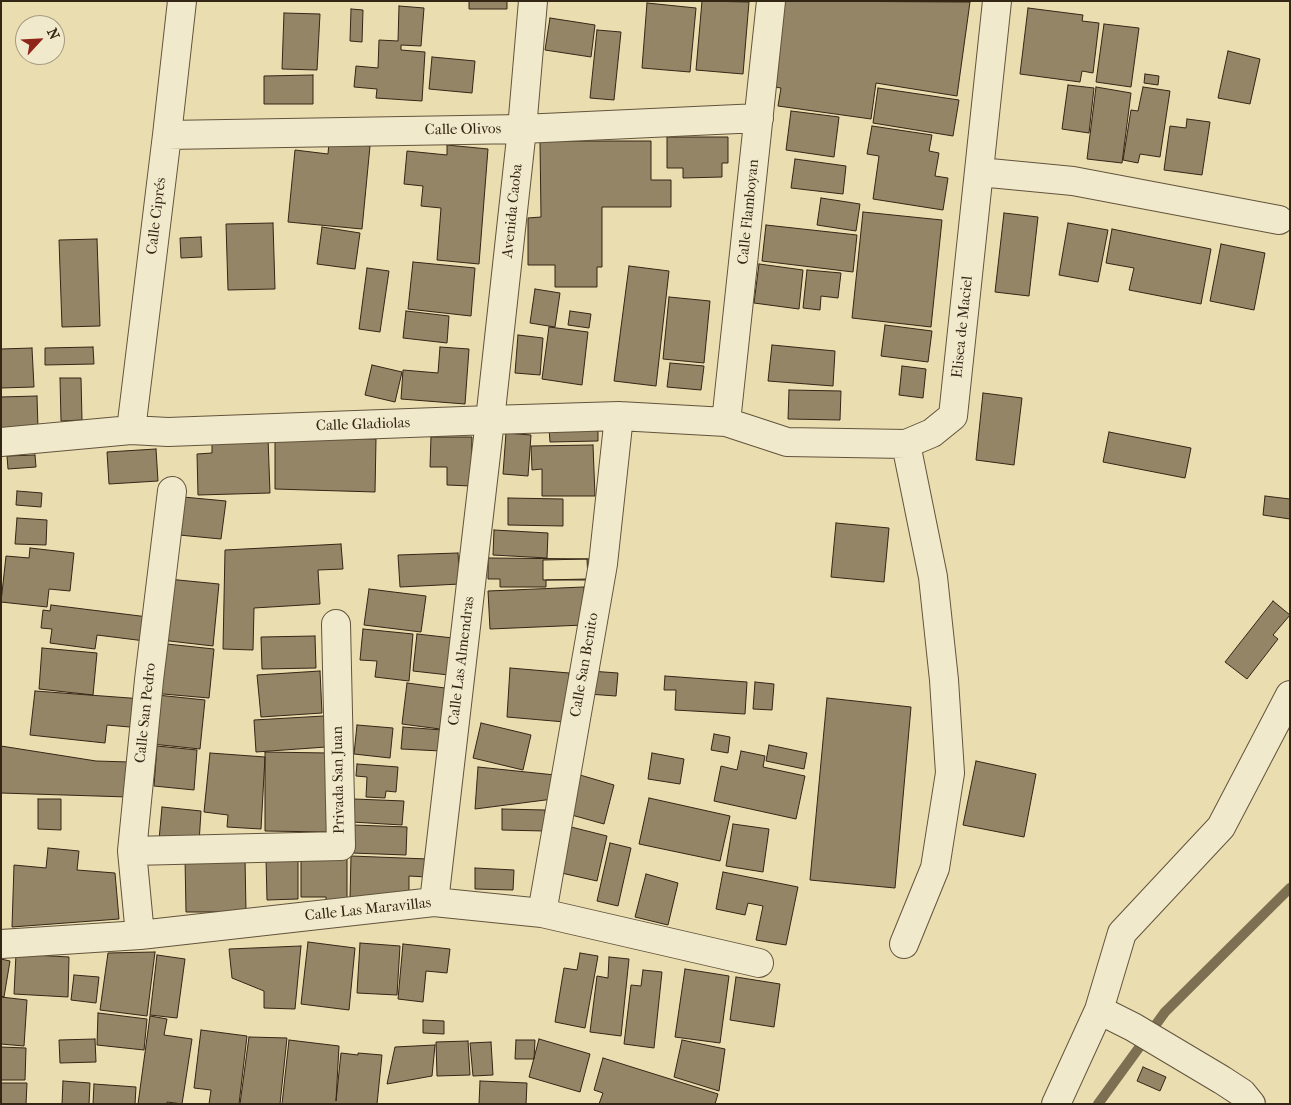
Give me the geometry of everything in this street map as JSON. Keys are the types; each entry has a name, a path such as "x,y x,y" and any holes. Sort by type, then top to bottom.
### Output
{"street":[{"name":"Calle Ciprés","path":"131,430 182,1"},
{"name":"Avenida Caoba","path":"490,420 522,129 533,1"},
{"name":"Calle Flamboyan","path":"726,422 771,1"},
{"name":"Elisea de Maciel","path":"726,422 787,442 906,444 932,433 953,416 997,1"},
{"name":"Calle Olivos","path":"167,135 522,129 759,118"},
{"path":"979,172 1073,181 1279,220"},
{"name":"Calle Gladiolas","path":"1,442 131,430 168,432 619,416 726,422"},
{"name":"Calle San Benito","path":"542,913 603,564 619,416"},
{"name":"Calle Las Almendras","path":"434,902 490,420"},
{"path":"904,944 935,868 950,773 944,680 933,577 906,444"},
{"name":"Calle San Pedro","path":"140,936 132,851 149,680 172,491"},
{"name":"Privada San Juan","path":"132,851 340,846 336,624"},
{"path":"1056,1104 1099,1010 1122,933 1221,827 1290,695"},
{"name":"Calle Las Maravillas","path":"1,944 140,936 434,902 542,913 759,963"},
{"path":"1099,1010 1133,1027 1222,1080 1242,1093 1251,1104"}],"building":[{"path":"469,1 507,1 507,9 469,9"},
{"path":"702,1 749,2 743,74 696,70"},
{"path":"780,1 970,2 957,96 876,83 871,119 778,106 781,88 768,86"},
{"path":"647,3 696,8 690,72 642,68"},
{"path":"399,6 424,8 421,46 401,45 401,50 425,52 422,101 376,98 377,89 354,87 356,66 378,68 379,40 398,41"},
{"path":"1028,8 1083,15 1082,21 1099,23 1093,73 1082,71 1080,82 1020,74"},
{"path":"351,9 363,10 362,42 350,41"},
{"path":"284,13 320,14 317,70 282,69"},
{"path":"550,18 595,25 591,57 545,50"},
{"path":"1104,24 1139,28 1131,87 1096,82"},
{"path":"597,30 621,32 614,100 590,98"},
{"path":"1228,51 1260,59 1250,104 1218,98"},
{"path":"432,57 475,61 472,93 429,89"},
{"path":"1145,74 1159,76 1158,85 1144,83"},
{"path":"313,75 313,104 264,104 264,76"},
{"path":"1068,85 1094,88 1089,133 1062,129"},
{"path":"1096,87 1131,93 1122,163 1087,159"},
{"path":"1143,87 1170,91 1160,157 1140,154 1138,163 1123,160 1131,110 1138,111"},
{"path":"878,88 959,100 953,136 873,123"},
{"path":"791,111 839,117 834,157 786,150"},
{"path":"1187,119 1210,122 1202,175 1164,170 1170,126 1186,128"},
{"path":"872,126 932,135 929,151 939,153 935,176 948,178 943,210 873,199 879,156 867,154"},
{"path":"667,137 728,137 728,163 722,163 722,177 683,178 683,168 667,168"},
{"path":"540,141 651,141 651,180 671,180 671,207 602,207 602,267 597,267 597,287 555,287 555,265 528,265 528,218 541,217"},
{"path":"329,142 370,146 362,229 288,222 295,150 328,154"},
{"path":"447,145 488,149 479,264 437,260 441,208 421,206 423,186 404,184 407,151 447,155"},
{"path":"795,159 846,166 843,194 791,188"},
{"path":"821,198 860,204 856,231 817,225"},
{"path":"863,212 942,220 931,327 852,318"},
{"path":"1004,213 1038,217 1029,296 995,292"},
{"path":"273,223 275,289 228,290 226,224"},
{"path":"1068,223 1108,230 1098,282 1059,275"},
{"path":"766,225 857,235 853,272 762,261"},
{"path":"322,227 360,233 355,269 317,264"},
{"path":"1112,229 1211,249 1201,304 1129,290 1134,268 1106,263"},
{"path":"201,237 202,257 181,258 180,238"},
{"path":"97,239 100,326 62,327 59,240"},
{"path":"1221,244 1265,253 1254,310 1210,301"},
{"path":"413,262 475,268 471,316 408,309"},
{"path":"759,264 803,270 799,309 754,303"},
{"path":"629,266 669,271 656,386 614,381"},
{"path":"367,268 389,271 380,332 359,329"},
{"path":"807,270 841,273 838,298 821,296 820,310 803,308"},
{"path":"535,289 560,293 555,327 530,323"},
{"path":"669,297 710,301 704,363 663,359"},
{"path":"406,311 449,316 447,343 403,338"},
{"path":"570,311 591,314 589,328 568,325"},
{"path":"885,325 932,331 928,362 881,356"},
{"path":"549,327 588,332 582,385 542,379"},
{"path":"518,335 543,338 540,375 515,373"},
{"path":"772,345 835,351 833,386 768,381"},
{"path":"93,347 94,364 45,365 45,348"},
{"path":"440,347 469,349 465,404 401,399 403,370 438,373"},
{"path":"32,348 34,387 1,388 1,349"},
{"path":"670,363 704,366 701,390 667,387"},
{"path":"372,365 402,372 395,402 365,395"},
{"path":"902,366 926,369 923,398 899,395"},
{"path":"60,378 81,378 82,420 61,421"},
{"path":"789,390 841,391 840,420 788,419"},
{"path":"983,393 1022,398 1014,465 976,460"},
{"path":"37,396 38,428 1,429 1,397"},
{"path":"549,428 598,428 598,441 550,442"},
{"path":"1109,432 1191,448 1185,478 1103,462"},
{"path":"506,433 531,435 528,476 503,474"},
{"path":"275,437 376,439 375,492 275,489"},
{"path":"431,437 472,437 471,486 447,485 447,467 430,467"},
{"path":"268,438 270,493 198,495 197,454 212,453 212,440"},
{"path":"593,445 595,496 542,496 542,469 532,470 531,446"},
{"path":"156,449 158,481 109,484 107,452"},
{"path":"35,455 36,467 8,469 7,456"},
{"path":"17,491 42,493 41,507 16,505"},
{"path":"1265,496 1290,499 1290,519 1263,515"},
{"path":"183,497 226,501 221,539 179,535"},
{"path":"508,498 563,499 563,526 508,525"},
{"path":"17,518 47,520 46,545 15,544"},
{"path":"836,523 889,528 884,582 831,577"},
{"path":"494,530 548,533 547,558 493,555"},
{"path":"341,544 343,569 318,570 320,604 254,608 253,650 223,649 225,550"},
{"path":"30,548 74,553 70,591 49,589 47,607 1,602 6,556 29,558"},
{"path":"458,553 460,584 400,587 398,555"},
{"path":"488,558 592,559 592,580 546,580 546,587 500,587 500,579 488,579"},
{"path":"587,559 588,579 543,580 543,560"},
{"path":"168,579 219,584 213,646 161,640"},
{"path":"584,587 584,625 490,629 488,591"},
{"path":"369,589 426,596 421,632 364,625"},
{"path":"1273,601 1290,615 1273,635 1278,639 1247,679 1225,662"},
{"path":"51,605 148,617 145,641 97,635 95,649 50,643 52,629 41,628 43,610 50,611"},
{"path":"363,629 413,634 409,681 375,677 377,661 360,660"},
{"path":"417,634 453,638 449,675 413,671"},
{"path":"315,636 316,668 262,669 261,637"},
{"path":"157,643 214,649 209,698 152,693"},
{"path":"42,648 97,653 93,695 39,689"},
{"path":"510,668 569,673 565,722 507,717"},
{"path":"320,671 322,713 261,717 257,675"},
{"path":"590,671 618,673 616,696 588,694"},
{"path":"665,676 747,682 745,714 675,710 676,690 664,690"},
{"path":"755,682 774,684 772,710 753,709"},
{"path":"407,683 445,688 440,729 402,724"},
{"path":"35,691 143,699 141,728 107,725 105,743 30,735"},
{"path":"157,695 205,700 200,749 152,744"},
{"path":"827,698 911,707 895,888 810,880"},
{"path":"324,716 326,747 256,752 254,720"},
{"path":"481,723 531,735 523,770 473,758"},
{"path":"357,725 393,728 390,758 354,754"},
{"path":"403,727 442,730 441,751 401,749"},
{"path":"714,734 730,737 728,753 711,750"},
{"path":"769,745 807,753 804,769 766,761"},
{"path":"1,746 96,761 129,762 128,797 1,793"},
{"path":"157,746 197,750 194,790 154,786"},
{"path":"741,751 765,756 763,767 805,776 796,819 714,801 721,766 737,770"},
{"path":"265,752 328,753 327,832 265,831"},
{"path":"210,753 265,757 261,829 227,827 228,815 204,812"},
{"path":"652,753 684,759 680,784 648,779"},
{"path":"976,761 1036,774 1024,837 963,825"},
{"path":"357,764 398,767 396,792 386,791 385,798 366,797 367,777 356,776"},
{"path":"478,767 555,775 553,799 475,809"},
{"path":"580,775 614,785 604,824 568,814"},
{"path":"649,798 730,816 720,861 639,844"},
{"path":"38,799 61,799 61,830 38,829"},
{"path":"354,799 404,801 402,825 352,822"},
{"path":"162,807 201,811 199,843 159,840"},
{"path":"502,809 545,810 544,831 502,830"},
{"path":"733,824 769,829 763,872 726,866"},
{"path":"353,825 407,827 406,855 352,853"},
{"path":"567,826 607,836 597,881 557,872"},
{"path":"610,843 631,848 618,906 597,901"},
{"path":"48,848 79,851 77,870 115,873 119,919 12,927 14,865 46,868"},
{"path":"351,856 428,859 427,877 409,876 409,901 350,899"},
{"path":"301,857 347,857 347,908 326,908 326,897 301,897"},
{"path":"185,858 245,858 246,912 186,912"},
{"path":"266,858 298,858 298,899 267,900"},
{"path":"475,868 514,870 513,890 475,889"},
{"path":"723,872 798,887 786,945 756,940 763,906 748,903 745,915 716,909"},
{"path":"646,874 678,883 668,925 635,917"},
{"path":"308,942 355,948 349,1010 301,1004"},
{"path":"360,943 400,946 397,995 357,993"},
{"path":"403,944 450,949 447,973 426,971 423,1002 398,999"},
{"path":"301,946 295,1009 264,1008 264,991 232,978 229,949"},
{"path":"155,952 147,1016 100,1010 108,953"},
{"path":"580,953 598,956 585,1028 555,1022 564,968 577,970"},
{"path":"16,954 69,957 68,997 14,994"},
{"path":"157,955 185,959 177,1018 150,1015"},
{"path":"609,957 629,959 621,1036 590,1032 597,976 608,978"},
{"path":"1,959 10,961 4,997 1,996"},
{"path":"685,969 729,976 720,1043 675,1037"},
{"path":"643,970 662,972 654,1048 624,1044 631,985 641,986"},
{"path":"74,975 99,977 96,1003 71,1000"},
{"path":"736,977 780,984 774,1027 730,1020"},
{"path":"1,997 27,1000 24,1046 1,1044"},
{"path":"98,1013 147,1019 144,1050 97,1045"},
{"path":"150,1016 167,1019 164,1035 192,1039 182,1104 167,1102 167,1104 138,1104"},
{"path":"423,1020 444,1021 444,1034 423,1033"},
{"path":"201,1030 247,1036 239,1104 209,1104 211,1090 194,1088"},
{"path":"249,1037 287,1038 280,1104 240,1104"},
{"path":"95,1039 96,1062 60,1063 59,1040"},
{"path":"539,1039 590,1054 580,1092 529,1077"},
{"path":"289,1040 339,1046 336,1101 341,1053 382,1055 377,1104 282,1104"},
{"path":"516,1040 535,1040 534,1059 515,1059"},
{"path":"682,1040 725,1049 719,1091 674,1077"},
{"path":"468,1041 470,1075 437,1076 436,1042"},
{"path":"491,1042 493,1075 473,1076 470,1043"},
{"path":"435,1045 432,1076 387,1084 395,1047"},
{"path":"1,1047 26,1048 25,1080 1,1080"},
{"path":"603,1058 718,1094 715,1104 599,1104 603,1093 594,1090"},
{"path":"1143,1067 1166,1077 1160,1091 1137,1081"},
{"path":"63,1081 90,1083 89,1104 62,1104"},
{"path":"480,1081 527,1083 526,1104 479,1104"},
{"path":"1,1083 27,1083 26,1104 1,1104"},
{"path":"94,1084 136,1087 135,1104 93,1104"}],"waterway":[{"path":"1098,1104 1165,1012 1290,888"}]}
